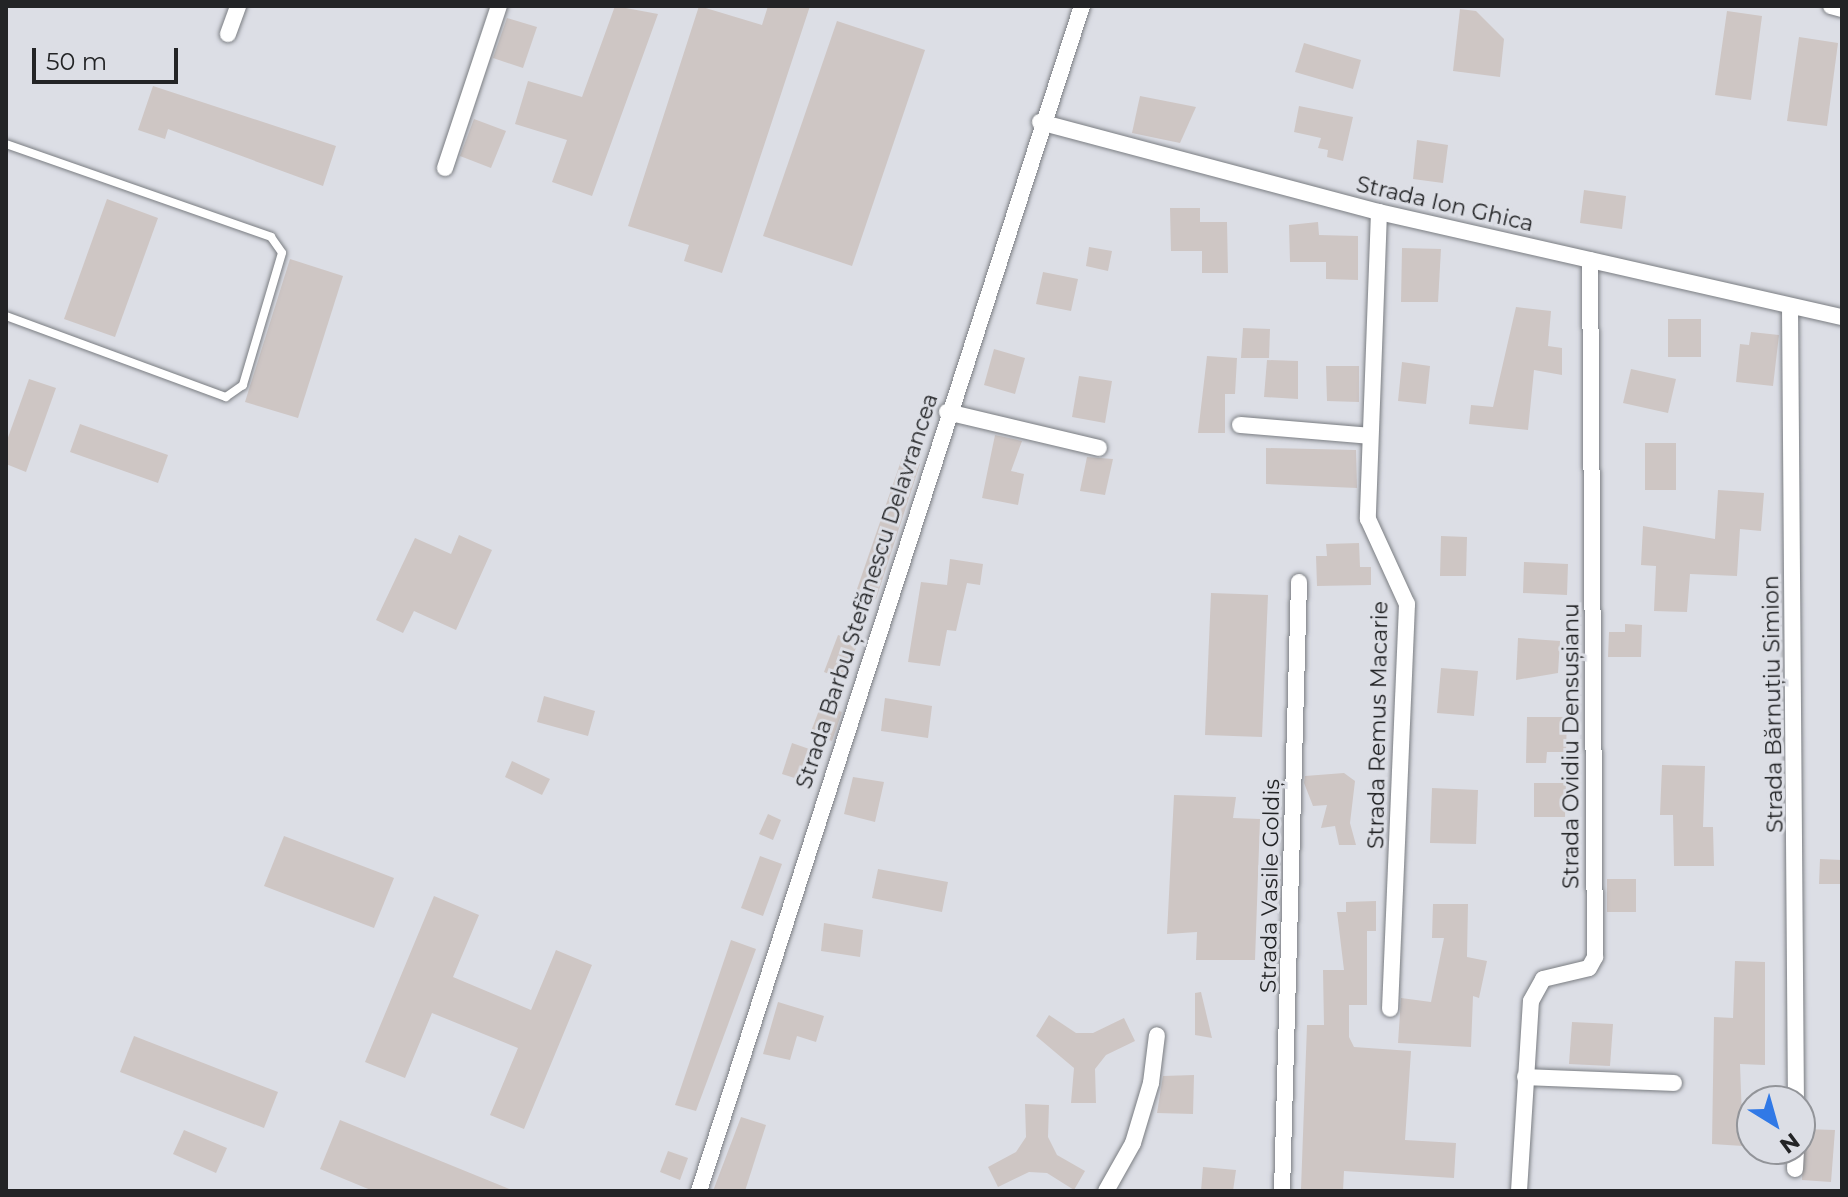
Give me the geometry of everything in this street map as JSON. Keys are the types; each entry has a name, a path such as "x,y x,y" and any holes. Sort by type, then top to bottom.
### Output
{"street":[{"path":"228,34 238,6"},
{"path":"445,168 499,6"},
{"name":"Strada Barbu Ștefănescu Delavrancea","path":"699,1191 1040,122 1082,6"},
{"path":"1831,6 1842,9"},
{"name":"Strada Ion Ghica","path":"1040,122 1379,212 1842,317"},
{"name":"Strada Remus Macarie","path":"1379,212 1368,519 1407,604 1390,1009"},
{"name":"Strada Ovidiu Densușianu","path":"1519,1191 1525,1077 1536,989 1543,979 1589,968 1595,957 1590,260"},
{"name":"Strada Bărnuțiu Simion","path":"1790,307 1796,1085"},
{"path":"947,412 1099,448"},
{"path":"1240,425 1370,436"},
{"name":"Strada Vasile Goldiș","path":"1282,1191 1299,582"},
{"path":"1106,1191 1133,1143 1151,1083 1157,1035"},
{"path":"1525,1077 1674,1083"},
{"path":"1795,1165 1795,1169"}],"lane":[{"path":"6,144 271,237 282,253 243,385 226,397 6,316"}],"building":[{"path":"615,6 658,14 592,196 552,182 567,140 515,124 528,81 582,97"},
{"path":"699,6 762,25 768,6 810,6 722,273 684,261 689,245 628,226"},
{"path":"1460,9 1476,11 1504,39 1500,77 1453,71"},
{"path":"1727,11 1762,16 1751,100 1715,95"},
{"path":"507,18 537,27 523,68 493,58"},
{"path":"837,21 925,50 852,266 763,236"},
{"path":"1799,37 1838,43 1827,126 1787,121"},
{"path":"1304,43 1361,60 1353,89 1295,72"},
{"path":"153,86 336,146 323,186 168,129 165,139 138,130"},
{"path":"1140,96 1196,107 1180,143 1132,133"},
{"path":"1299,106 1353,117 1343,161 1327,157 1328,150 1318,148 1321,138 1294,132"},
{"path":"474,119 506,131 491,168 460,156"},
{"path":"1417,140 1448,145 1443,183 1413,179"},
{"path":"1584,190 1626,196 1622,229 1580,223"},
{"path":"107,199 158,218 115,337 64,319"},
{"path":"1170,208 1200,208 1200,222 1227,222 1228,273 1202,273 1202,251 1171,251"},
{"path":"1318,222 1319,235 1358,236 1358,280 1326,279 1326,262 1290,262 1289,225"},
{"path":"1089,247 1112,251 1108,271 1086,266"},
{"path":"1402,248 1441,249 1438,302 1401,302"},
{"path":"290,259 343,276 298,418 245,402"},
{"path":"1043,272 1078,279 1071,311 1036,304"},
{"path":"1516,307 1551,311 1548,346 1562,348 1562,375 1534,370 1528,430 1469,424 1471,405 1493,407"},
{"path":"1668,319 1701,319 1701,357 1668,357"},
{"path":"1243,328 1270,329 1269,358 1241,358"},
{"path":"1751,332 1779,335 1773,386 1736,382 1740,344 1749,345"},
{"path":"994,349 1025,358 1015,394 984,385"},
{"path":"1207,356 1237,358 1235,394 1225,394 1225,433 1198,433"},
{"path":"1267,360 1298,361 1298,399 1264,397"},
{"path":"1402,362 1430,366 1426,404 1398,401"},
{"path":"1326,366 1359,366 1359,402 1327,401"},
{"path":"1631,369 1676,379 1668,413 1623,403"},
{"path":"1079,376 1112,381 1105,423 1072,417"},
{"path":"29,379 56,388 26,472 6,464 6,443"},
{"path":"80,424 168,455 158,483 70,452"},
{"path":"995,435 1022,441 1011,471 1024,474 1018,505 982,498"},
{"path":"1645,443 1676,443 1676,490 1645,490"},
{"path":"1266,448 1356,450 1357,488 1266,484"},
{"path":"1087,457 1113,459 1105,495 1080,491"},
{"path":"902,458 920,464 876,599 856,592"},
{"path":"1718,490 1764,493 1761,531 1740,529 1737,576 1690,574 1687,612 1654,611 1656,566 1641,565 1643,526 1715,539"},
{"path":"459,535 492,550 456,630 414,611 403,633 376,620 415,538 451,554"},
{"path":"1441,536 1467,537 1466,576 1440,576"},
{"path":"1359,543 1360,567 1371,567 1371,585 1317,586 1316,556 1327,556 1326,544"},
{"path":"950,559 983,564 980,585 967,583 956,631 947,630 940,666 908,662 921,582 947,585"},
{"path":"1524,562 1568,564 1567,595 1523,593"},
{"path":"1211,593 1268,595 1262,737 1205,735"},
{"path":"1625,624 1642,625 1641,657 1608,657 1609,632 1625,632"},
{"path":"838,635 858,642 844,680 824,672"},
{"path":"1518,638 1560,641 1558,673 1516,680"},
{"path":"1441,668 1478,671 1474,716 1437,713"},
{"path":"544,696 595,711 588,736 537,722"},
{"path":"885,698 932,706 928,738 881,731"},
{"path":"821,705 842,712 832,741 810,734"},
{"path":"1527,717 1567,717 1566,752 1547,752 1546,763 1526,763"},
{"path":"792,743 815,751 804,781 782,774"},
{"path":"512,761 550,779 542,795 505,777"},
{"path":"1662,765 1705,766 1703,827 1713,827 1714,866 1674,866 1673,815 1660,815"},
{"path":"1344,773 1355,781 1350,823 1356,845 1339,845 1335,826 1321,828 1327,805 1313,806 1304,783 1305,776"},
{"path":"853,777 884,782 875,822 844,814"},
{"path":"1534,783 1566,783 1565,817 1534,817"},
{"path":"1432,788 1478,790 1476,844 1430,843"},
{"path":"1174,795 1236,797 1233,818 1260,819 1255,960 1196,960 1197,932 1167,934"},
{"path":"768,814 781,820 773,840 759,834"},
{"path":"284,836 394,878 374,928 264,886"},
{"path":"760,856 782,864 763,916 741,908"},
{"path":"1820,859 1842,860 1842,884 1819,884"},
{"path":"878,869 948,882 942,912 872,898"},
{"path":"1607,879 1636,879 1636,912 1607,912"},
{"path":"434,896 479,915 453,977 531,1010 556,950 592,965 524,1129 490,1115 518,1048 432,1013 405,1078 365,1062"},
{"path":"1376,901 1376,931 1367,931 1367,1005 1349,1005 1349,1037 1354,1047 1411,1051 1405,1140 1456,1143 1454,1178 1344,1171 1343,1191 1301,1189 1307,1025 1324,1025 1323,970 1344,970 1337,912 1346,912 1346,902"},
{"path":"1433,904 1468,904 1467,957 1487,961 1479,998 1473,996 1471,1047 1398,1043 1401,998 1431,1002 1444,938 1432,938"},
{"path":"824,923 863,930 860,957 821,951"},
{"path":"731,940 756,949 696,1111 675,1105"},
{"path":"1735,961 1765,962 1765,1065 1740,1064 1741,1085 1736,1085 1736,1146 1712,1144 1714,1017 1733,1018"},
{"path":"1201,992 1212,1038 1195,1035 1195,993"},
{"path":"778,1002 824,1016 816,1042 797,1036 790,1060 763,1054"},
{"path":"1049,1015 1076,1033 1093,1033 1124,1018 1135,1041 1106,1055 1095,1069 1096,1103 1071,1103 1074,1068 1036,1036"},
{"path":"1572,1022 1613,1024 1610,1066 1569,1064"},
{"path":"134,1036 278,1092 264,1128 120,1072"},
{"path":"1194,1075 1193,1114 1157,1113 1163,1076"},
{"path":"1025,1104 1049,1105 1048,1137 1057,1155 1085,1171 1074,1190 1047,1173 1029,1172 998,1187 988,1167 1016,1152 1026,1137"},
{"path":"741,1117 766,1125 745,1191 713,1191"},
{"path":"340,1120 512,1191 373,1191 320,1169"},
{"path":"1816,1129 1835,1130 1831,1182 1802,1180 1803,1165 1816,1165"},
{"path":"184,1130 227,1148 216,1173 173,1154"},
{"path":"668,1151 688,1158 680,1180 660,1172"},
{"path":"1203,1167 1236,1170 1233,1191 1201,1191"}]}
